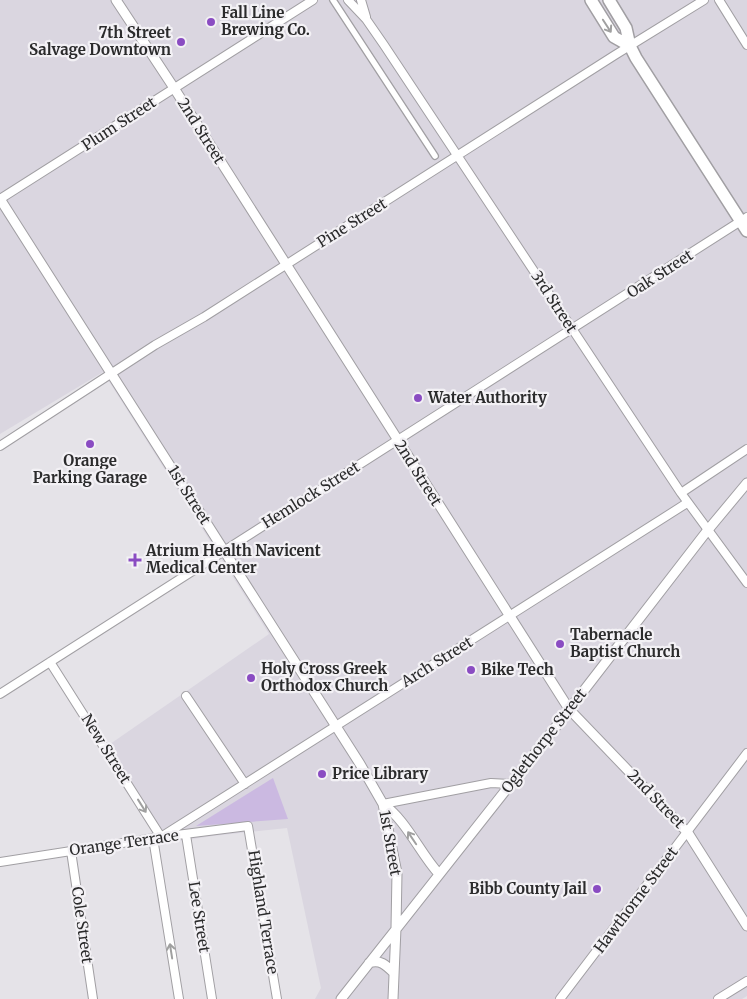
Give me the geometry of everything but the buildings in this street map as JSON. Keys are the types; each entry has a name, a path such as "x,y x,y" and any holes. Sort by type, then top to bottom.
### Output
{"main road":[{"path":"591,0 614,37 630,46"},
{"path":"609,0 626,28 630,46 636,58 745,223"}],"street":[{"name":"2nd Street","path":"116,0 569,709 688,833 747,926"},
{"name":"Plum Street","path":"0,199 313,0"},
{"path":"333,0 435,156"},
{"name":"3rd Street","path":"348,0 366,19 450,147 458,155 687,503 747,583"},
{"name":"3rd Street","path":"361,0 366,19"},
{"name":"Pine Street","path":"0,446 155,346 704,0"},
{"path":"719,0 747,45"},
{"name":"1st Street","path":"0,199 336,726 383,804 397,873 393,999"},
{"name":"Oak Street","path":"572,330 745,223"},
{"name":"Hemlock Street","path":"0,694 572,330"},
{"path":"681,493 747,449"},
{"name":"Oglethorpe Street","path":"341,999 707,531 747,483"},
{"name":"Arch Street","path":"161,837 687,503"},
{"name":"New Street","path":"50,662 161,837"},
{"path":"186,696 245,784"},
{"name":"Hawthorne Street","path":"565,997 747,753"},
{"path":"383,804 491,783 511,784"},
{"path":"383,804 395,812 428,862 439,874"},
{"name":"Orange Terrace","path":"0,862 153,838 248,826"},
{"name":"Highland Terrace","path":"248,826 277,999"},
{"name":"Lee Street","path":"186,835 212,999"},
{"path":"153,838 179,999"},
{"name":"Cole Street","path":"71,851 93,999"},
{"path":"369,963 375,961 382,963 394,973"},
{"path":"718,999 747,981"}],"shaded area":[{"path":"0,0 747,0 747,996 742,999 315,999 321,988 287,828 160,844 100,751 269,634 103,372 0,434"},
{"path":"273,778 288,819 196,826"}],"place":[{"name":"Fall Line Brewing Co.","path":"211,22"},
{"name":"7th Street Salvage Downtown","path":"181,42"},
{"name":"Water Authority","path":"418,398"},
{"name":"Orange Parking Garage","path":"90,444"},
{"name":"Atrium Health Navicent Medical Center","path":"135,560"},
{"name":"Tabernacle Baptist Church","path":"560,644"},
{"name":"Bike Tech","path":"471,670"},
{"name":"Holy Cross Greek Orthodox Church","path":"251,678"},
{"name":"Price Library","path":"322,774"},
{"name":"Bibb County Jail","path":"597,889"}]}
